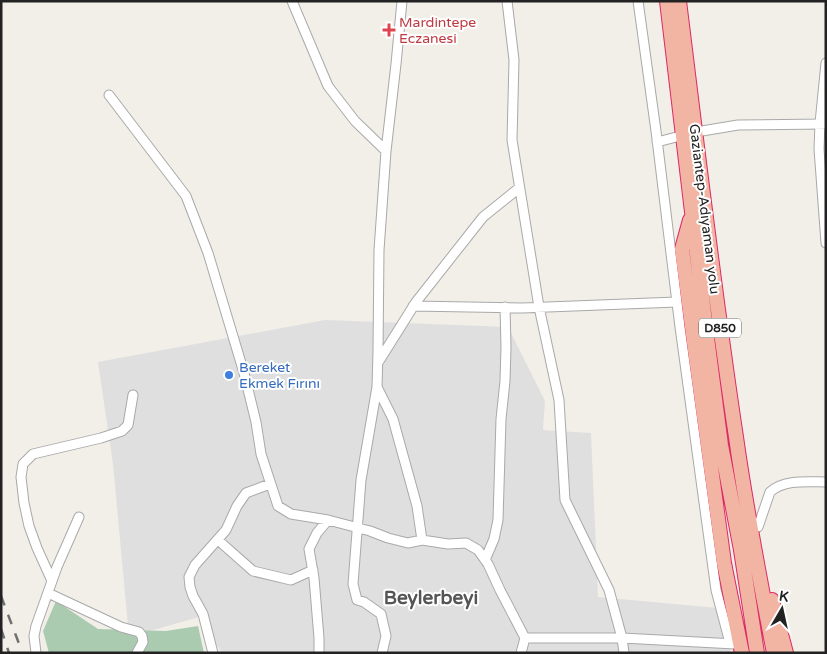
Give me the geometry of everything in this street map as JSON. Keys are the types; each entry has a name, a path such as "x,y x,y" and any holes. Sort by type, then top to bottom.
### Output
{"highway":[{"name":"Gaziantep-Adıyaman yolu","path":"667,1 689,134 704,202 736,438 753,545 774,653"},
{"name":"Gaziantep-Adıyaman yolu","path":"679,1 689,134 692,212 706,330 721,444 741,550 757,653"},
{"path":"704,202 715,224 738,400 765,571 786,653"},
{"path":"692,212 682,249 724,563 738,647"}],"street":[{"path":"292,1 328,86 355,121 386,151"},
{"path":"382,653 386,636 381,614 364,602 357,600 353,584 361,480 378,364 379,250 386,151 402,1"},
{"path":"507,1 514,60 512,140 539,307 559,400 565,500 609,590 622,638 624,653"},
{"path":"526,638 622,638 738,647 716,590 638,1"},
{"path":"826,63 823,123 819,149 826,243"},
{"path":"109,95 186,196 208,253 244,373 256,422 261,454 278,506 291,514 357,527 408,543 422,540 448,544 466,543 478,550 526,638 521,653"},
{"path":"657,142 738,125 823,123"},
{"path":"378,364 413,306 483,216 519,188"},
{"path":"413,306 539,307 677,302"},
{"path":"485,560 494,539 498,520 501,419 506,364 505,307"},
{"path":"376,387 393,419 417,506 422,540"},
{"path":"52,581 29,526 21,477 23,464 33,454 101,438 122,431 128,425 133,395"},
{"path":"758,527 770,492 774,488 789,483 826,482"},
{"path":"213,653 203,614 193,596 189,577 196,564 226,530 246,493 270,484"},
{"path":"36,653 34,636 36,626 52,581 79,517"},
{"path":"319,653 320,638 309,549 317,533 328,520"},
{"path":"218,540 253,571 291,580 313,570"},
{"path":"48,593 121,627 139,632 143,642 137,653"}],"shaded area":[{"path":"325,320 508,327 545,401 543,430 591,433 598,597 718,608 731,653 222,653 199,617 129,637 113,464 98,362"}],"green space":[{"path":"56,601 98,629 166,631 198,626 204,653 49,653 43,631"}],"railway":[{"path":"1,596 21,649"},
{"path":"1,629 9,653"}],"place":[{"name":"Mardintepe Eczanesi","path":"389,30"},
{"name":"Bereket Ekmek Fırını","path":"229,375"}],"district":[{"name":"Beylerbeyi","path":"431,597"}]}
